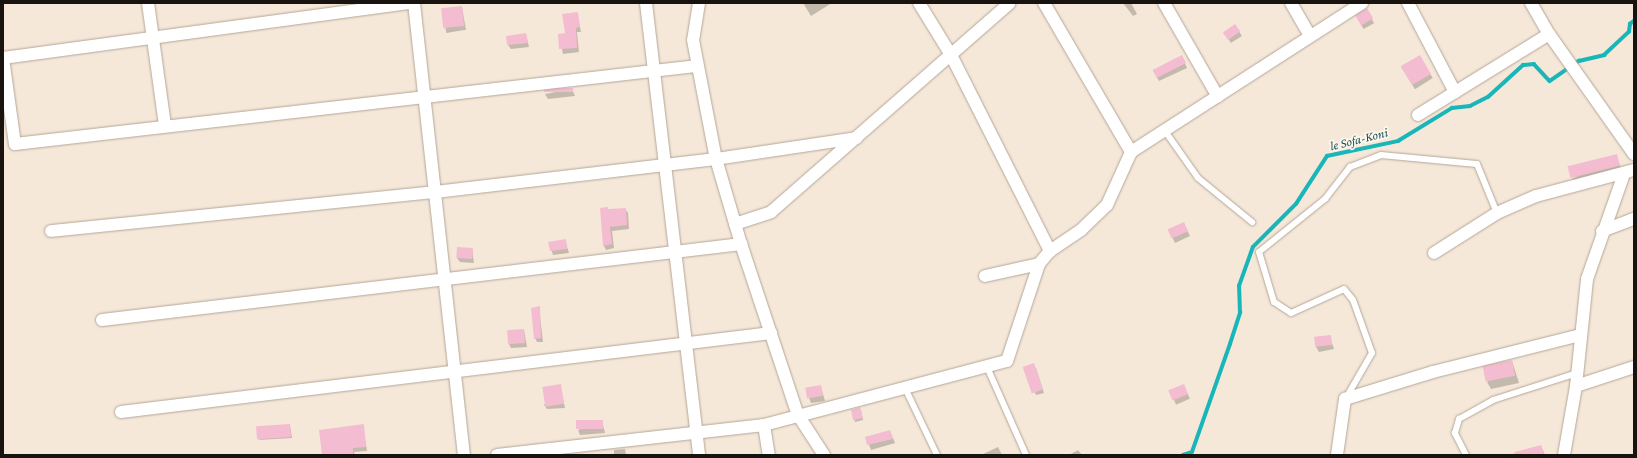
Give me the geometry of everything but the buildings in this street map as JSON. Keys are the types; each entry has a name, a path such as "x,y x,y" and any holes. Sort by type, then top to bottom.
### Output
{"street":[{"path":"148,3 165,126"},
{"path":"464,455 435,192 424,96 413,3 3,58 15,144 424,96 696,66"},
{"path":"646,3 699,455"},
{"path":"699,3 693,40 696,66 716,159 741,244 798,415 824,455"},
{"path":"919,3 951,55 1050,251"},
{"path":"735,224 772,212 1010,3"},
{"path":"1044,3 1132,152"},
{"path":"1164,3 1218,97"},
{"path":"1291,3 1310,36"},
{"path":"497,455 764,425 1007,361 1039,264 1050,251 1081,230 1107,205 1132,152 1362,3"},
{"path":"1408,3 1455,92"},
{"path":"1531,3 1550,34 1634,154"},
{"path":"1418,115 1550,34"},
{"path":"51,231 435,192 716,159 856,138"},
{"path":"1434,253 1497,213 1536,196 1629,172"},
{"path":"1564,455 1576,386 1580,335 1587,279 1602,231 1629,172"},
{"path":"1602,231 1634,219"},
{"path":"102,320 444,278 741,244"},
{"path":"985,276 1039,264"},
{"path":"121,412 771,333"},
{"path":"1337,455 1345,399 1433,372 1580,335"},
{"path":"1576,386 1634,367"},
{"path":"764,425 769,455"}],"lane":[{"path":"1165,131 1198,178 1252,222"},
{"path":"1345,399 1372,353 1353,300 1344,289 1291,313 1274,302 1260,252 1325,199 1350,167 1381,155 1477,164 1497,213"},
{"path":"987,367 1026,455"},
{"path":"1466,455 1455,434 1459,419 1493,400 1577,373"},
{"path":"905,388 936,455"}],"waterway":[{"name":"le Sofa-Koni","path":"1183,455 1192,452 1230,344 1240,313 1239,286 1253,247 1296,204 1327,156 1398,141 1452,108 1470,106 1488,97 1523,65 1534,64 1550,81 1579,61 1604,55 1629,32 1630,24 1634,21"}]}
